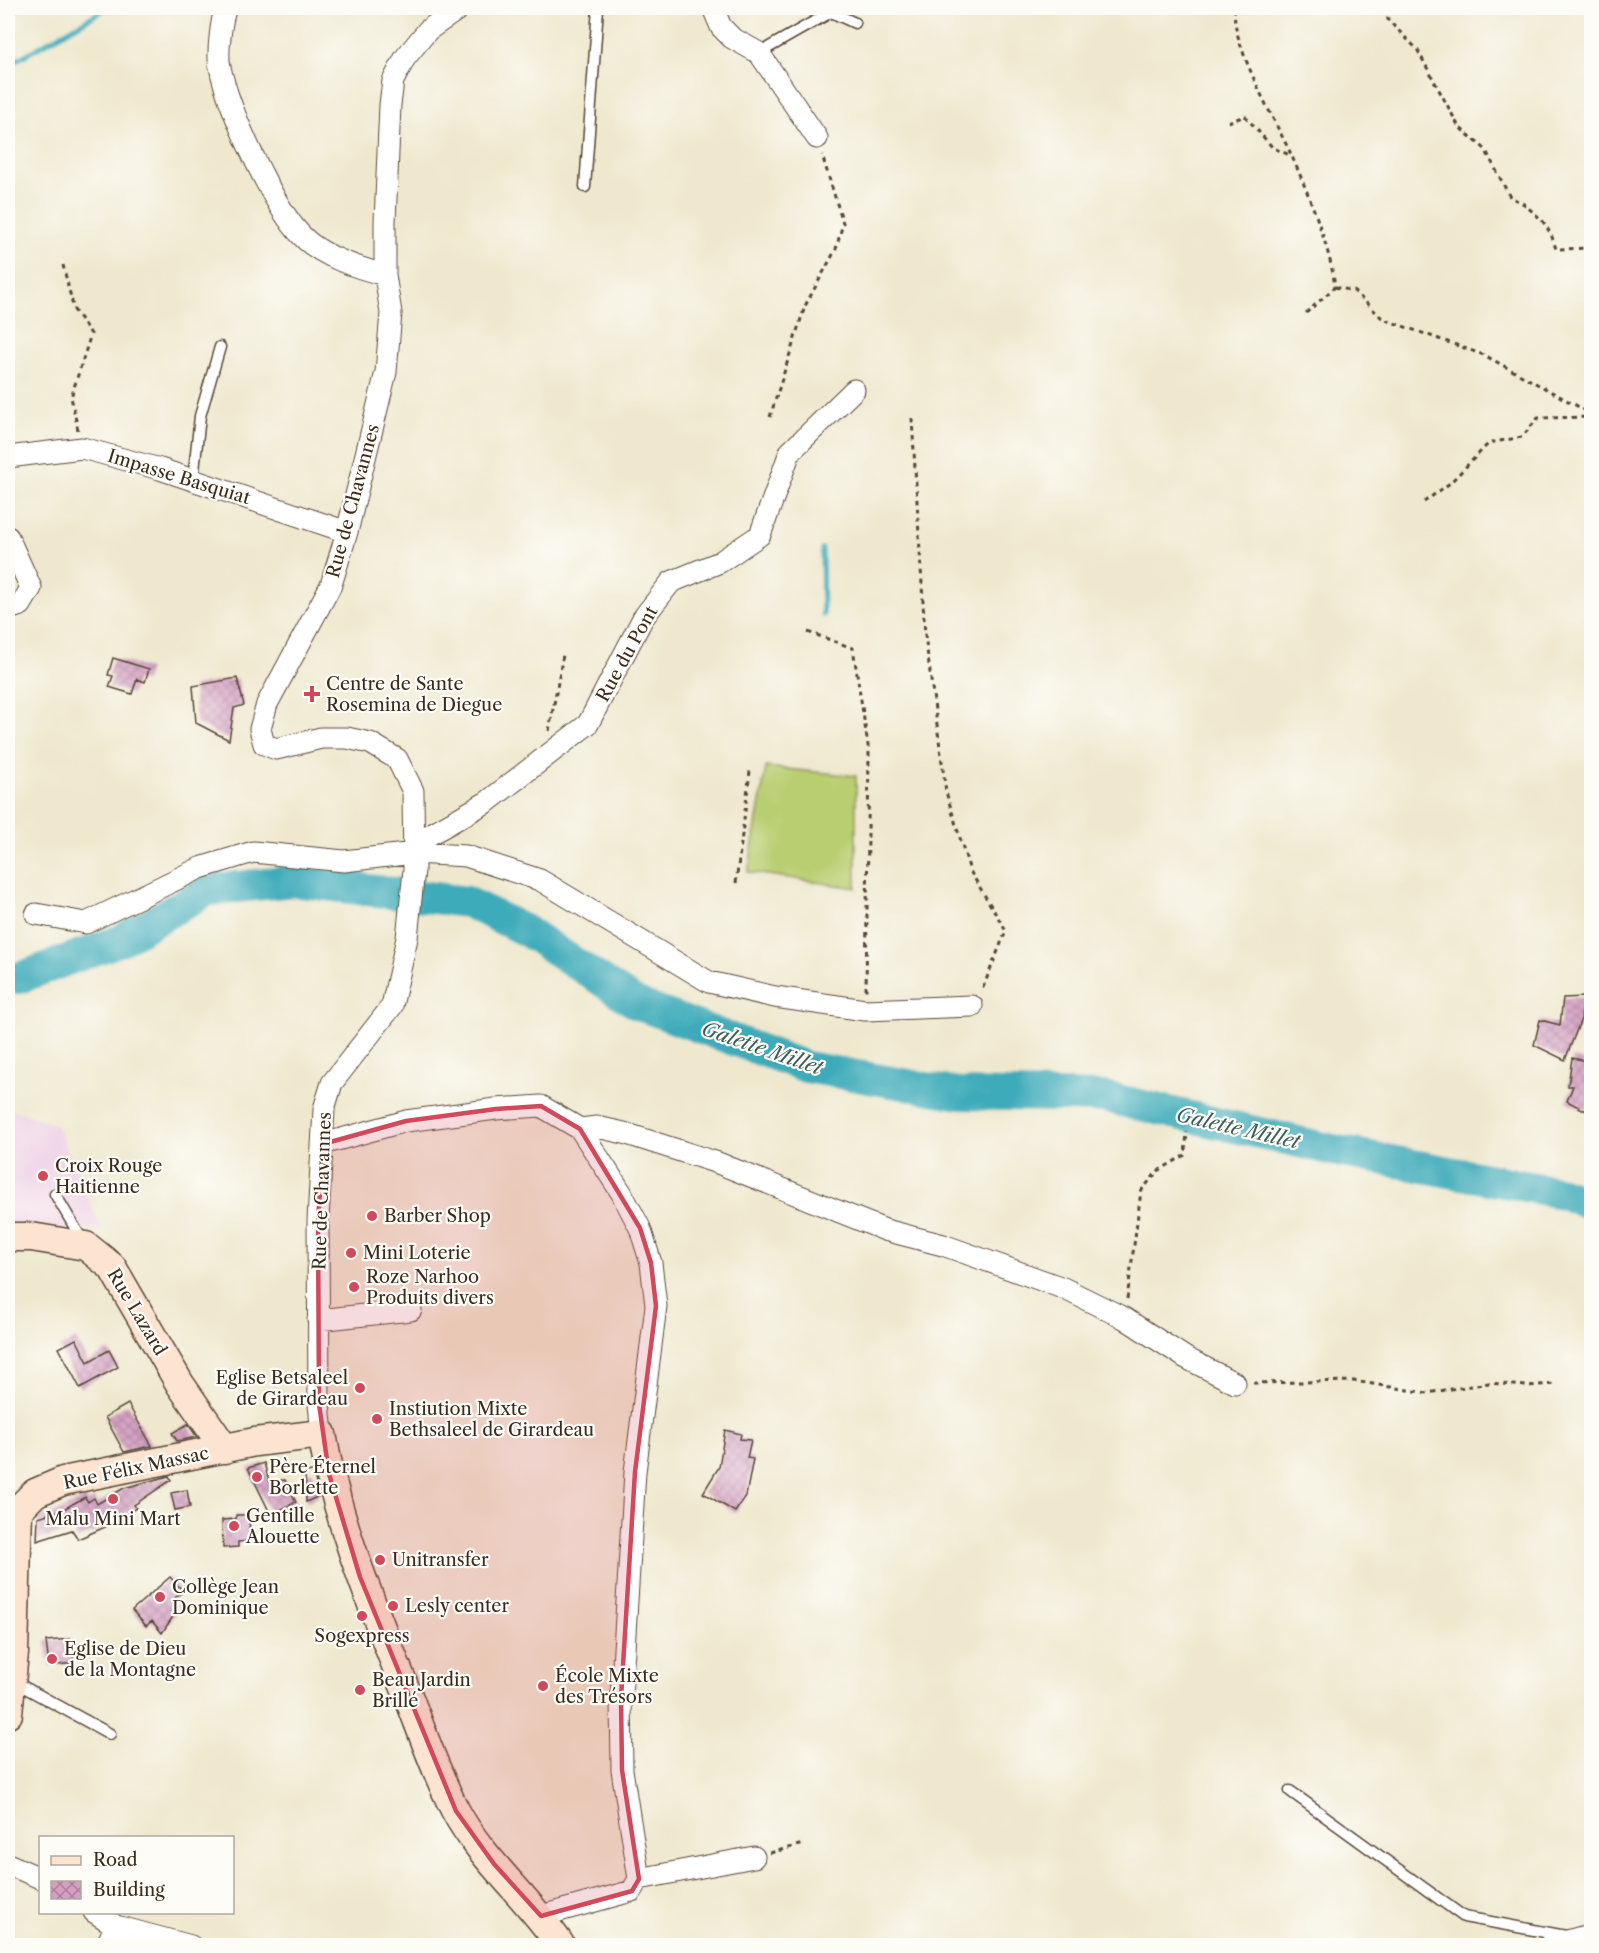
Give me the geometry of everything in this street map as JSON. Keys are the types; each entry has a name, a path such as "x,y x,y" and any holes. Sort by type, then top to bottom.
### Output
{"street":[{"path":"226,8 219,65 241,129 276,197 302,236 348,265 384,275"},
{"name":"Rue de Chavannes","path":"460,8 428,30 405,58 393,81 390,105 384,275 391,313 386,372 347,532 331,585 267,704 260,729 264,744 276,750 321,738 347,738 370,743 398,759 413,791 414,855 407,938 392,1006 332,1083 324,1109 318,1221 318,1320 322,1434 329,1474 360,1577 456,1811 494,1864 541,1916 561,1946"},
{"path":"713,8 721,27 732,38 759,53 817,138"},
{"name":"Rue du Pont","path":"414,855 588,724 643,618 671,582 720,562 760,535 790,452 854,390"},
{"name":"Impasse Basquiat","path":"8,457 82,448 193,480 347,532"},
{"path":"8,537 31,588 21,605 8,609"},
{"path":"36,914 86,923 200,868 253,852 344,861 414,855 466,856 540,880 709,982 775,997 866,1010 972,1006"},
{"path":"323,1144 406,1121 541,1106 580,1128 621,1192 640,1228 651,1263 656,1306 635,1472 621,1698 622,1770 639,1879 632,1891 541,1916"},
{"path":"580,1128 597,1127 624,1133 718,1163 885,1230 943,1245 1063,1288 1124,1318 1186,1358 1235,1383"},
{"name":"Rue Lazard","path":"8,1237 31,1237 86,1246 112,1267 180,1384 225,1449"},
{"path":"318,1320 411,1310"},
{"name":"Rue Félix Massac","path":"8,1714 18,1510 35,1493 63,1481 255,1442 322,1434"},
{"path":"639,1879 754,1857"},
{"path":"8,1864 39,1878"},
{"path":"97,1914 116,1926 191,1946"},
{"path":"106,1946 116,1926"},
{"path":"1548,1946 1583,1936"}],"lane":[{"path":"585,187 598,8"},
{"path":"759,53 831,12 855,23"},
{"path":"193,480 200,416 219,347"},
{"path":"55,1194 78,1229 86,1246"},
{"path":"11,1680 110,1734"},
{"path":"1290,1791 1464,1917 1583,1936"}],"path":[{"path":"1235,8 1245,60 1291,155 1332,264 1335,287"},
{"path":"1387,8 1389,20 1417,49 1459,127 1485,149 1510,197 1524,204 1542,220 1551,234 1556,249 1592,248"},
{"path":"1228,122 1245,116 1273,148 1291,155"},
{"path":"770,417 805,306 836,249 843,223 817,138"},
{"path":"63,265 74,310 91,334 71,396 82,448"},
{"path":"1306,313 1335,287"},
{"path":"1335,287 1354,291 1383,319 1484,355 1592,416"},
{"path":"1424,502 1450,483 1489,443 1522,437 1538,418 1592,416"},
{"path":"912,417 925,635 946,792 970,871 1006,931 977,1003 972,1006"},
{"path":"808,632 853,648 869,752 866,1010"},
{"path":"544,759 563,655"},
{"path":"736,883 750,771"},
{"path":"1124,1318 1141,1191 1158,1171 1185,1155 1187,1132"},
{"path":"1235,1383 1354,1381 1426,1393 1490,1383 1526,1386 1555,1384"},
{"path":"754,1857 803,1844"}],"highlighted area":[{"path":"541,1106 580,1129 640,1228 651,1263 656,1306 635,1472 621,1698 622,1770 639,1879 632,1891 541,1916 494,1864 456,1811 360,1577 329,1474 319,1404 318,1221 323,1144 406,1121 496,1109"}],"shaded area":[{"name":"Croix Rouge Haitienne","path":"8,1108 57,1125 102,1230 8,1226"}],"green space":[{"path":"766,767 856,776 856,888 748,872"}],"building":[{"path":"113,658 149,669 145,682 137,679 132,694 109,687 113,676 108,675"},
{"path":"237,678 244,705 234,708 229,740 196,723 193,686"},
{"path":"1584,997 1581,1019 1565,1060 1534,1045 1540,1020 1560,1025 1563,998"},
{"path":"1572,1058 1592,1062 1592,1095 1586,1111 1567,1101 1573,1086 1568,1086"},
{"path":"76,1339 88,1362 109,1350 118,1367 80,1388 59,1348"},
{"path":"128,1404 152,1446 124,1452 105,1417"},
{"path":"188,1424 197,1437 177,1441 172,1433"},
{"path":"725,1430 741,1434 740,1439 751,1440 747,1458 753,1459 746,1496 735,1512 703,1493 719,1467"},
{"path":"264,1463 269,1481 285,1480 296,1502 271,1515 248,1468"},
{"path":"313,1471 319,1496 306,1502 305,1472"},
{"path":"169,1476 171,1480 134,1505 136,1508 105,1527 78,1539 72,1530 37,1541 38,1517 62,1510 85,1497 88,1502 94,1498 97,1504 124,1488"},
{"path":"187,1490 190,1507 175,1510 171,1493"},
{"path":"236,1515 249,1515 250,1541 238,1542 238,1547 223,1548 222,1520 236,1519"},
{"path":"170,1577 183,1591 175,1598 176,1612 162,1633 152,1621 146,1626 132,1610"},
{"path":"71,1639 74,1663 49,1666 46,1641"}],"waterway":[{"path":"8,65 107,8"},
{"path":"822,549 823,615"},
{"name":"Galette Millet","path":"8,977 19,978 121,940 208,890 294,881 467,902 528,932 637,1004 806,1067 960,1094 1105,1097 1333,1150 1562,1193 1592,1205"}],"place":[{"name":"Centre de Sante Rosemina de Diegue","path":"312,694"},
{"name":"Croix Rouge Haitienne","path":"43,1176"},
{"name":"Barber Shop","path":"372,1216"},
{"name":"Mini Loterie","path":"351,1253"},
{"name":"Roze Narhoo Produits divers","path":"354,1287"},
{"name":"Eglise Betsaleel de Girardeau","path":"360,1388"},
{"name":"Instiution Mixte Bethsaleel de Girardeau","path":"377,1419"},
{"name":"Père Éternel Borlette","path":"257,1477"},
{"name":"Malu Mini Mart","path":"113,1499"},
{"name":"Gentille Alouette","path":"234,1526"},
{"name":"Unitransfer","path":"380,1560"},
{"name":"Collège Jean Dominique","path":"160,1597"},
{"name":"Lesly center","path":"393,1606"},
{"name":"Sogexpress","path":"362,1616"},
{"name":"Eglise de Dieu de la Montagne","path":"52,1659"},
{"name":"École Mixte des Trésors","path":"543,1686"},
{"name":"Beau Jardin Brillé","path":"360,1690"}]}
